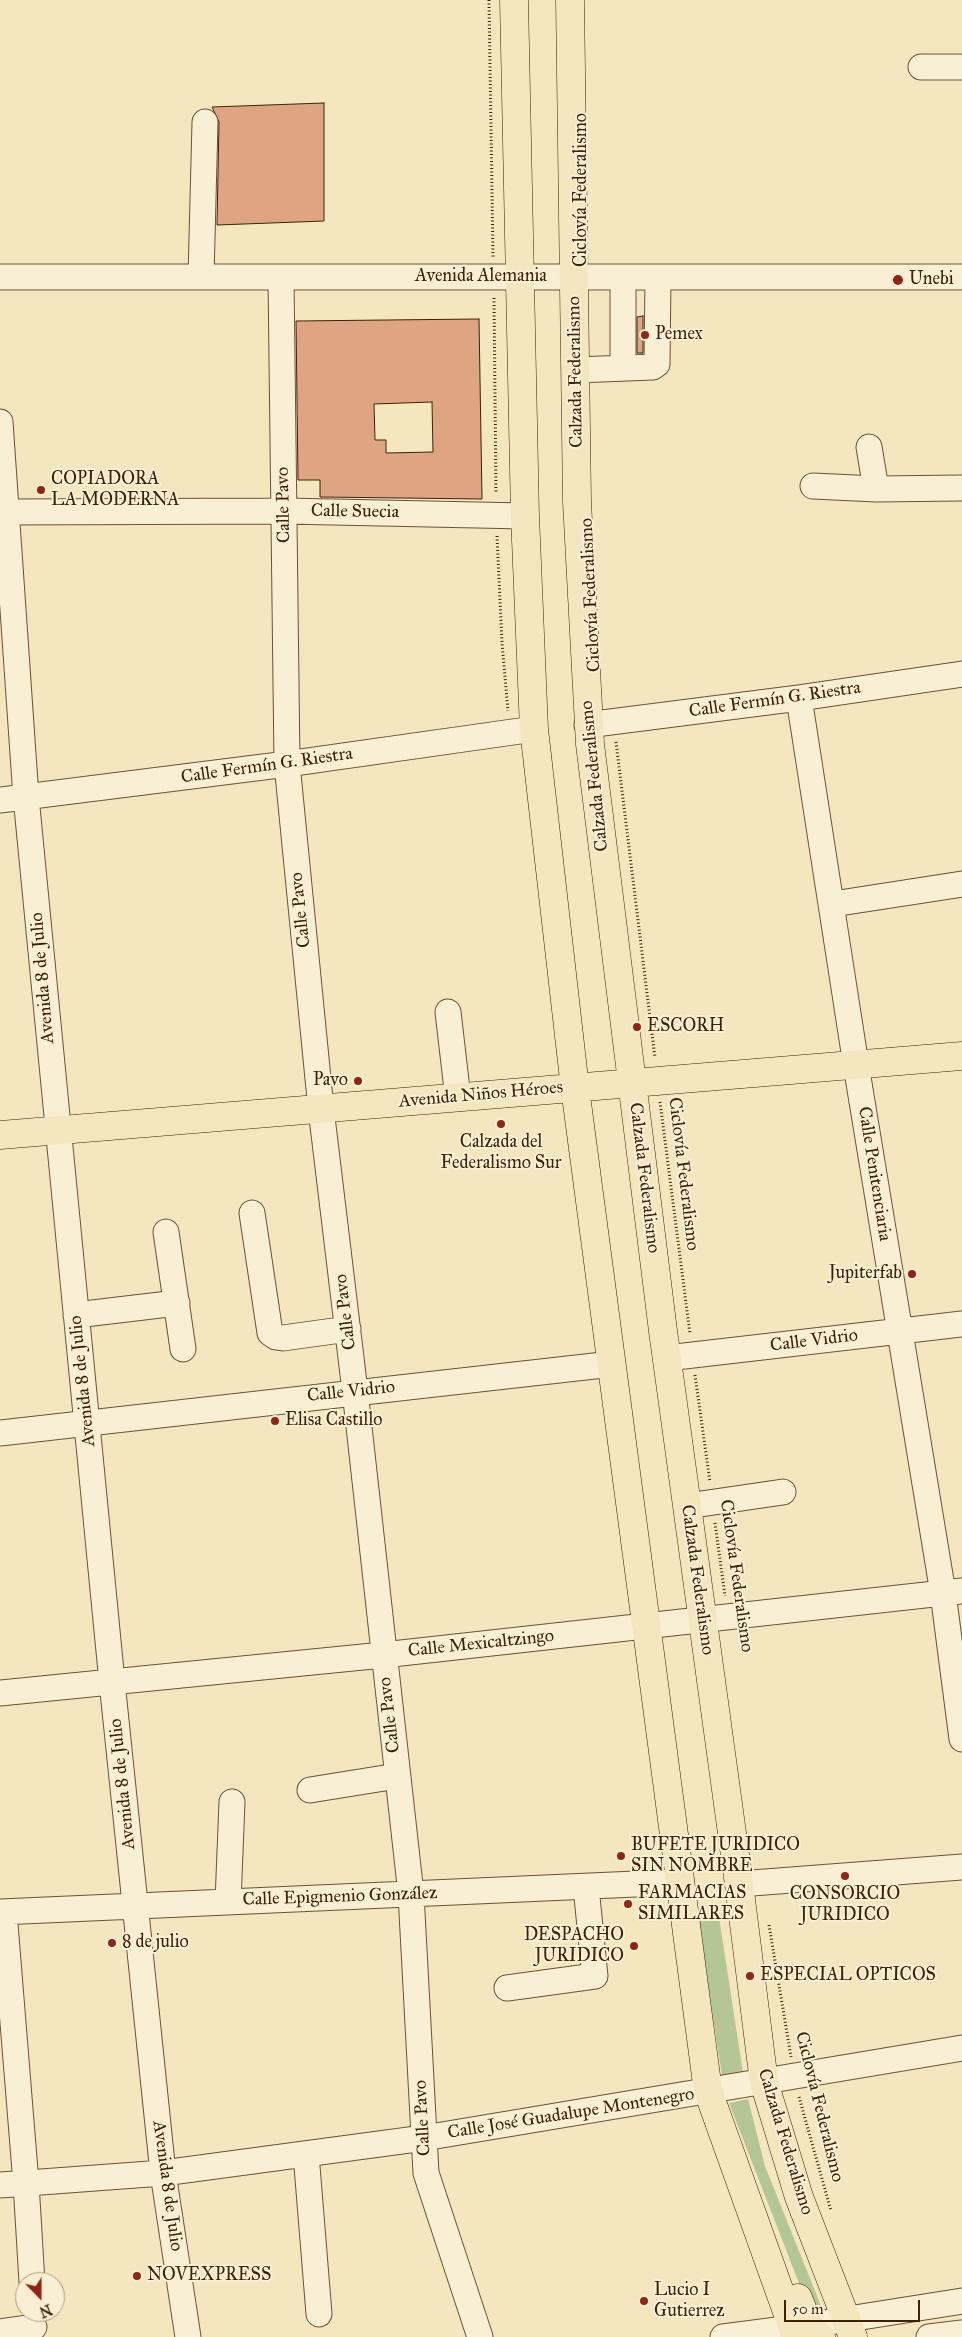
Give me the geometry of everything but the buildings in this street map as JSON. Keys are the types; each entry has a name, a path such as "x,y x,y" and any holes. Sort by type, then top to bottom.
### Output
{"main road":[{"path":"514,0 516,132 525,278 525,516 534,729 575,1088 711,2099 804,2332"},
{"name":"Calzada Federalismo","path":"570,0 577,502 587,725 645,1082 715,1618 739,1884 764,2082 799,2197 849,2328"},
{"name":"Avenida Niños Héroes","path":"0,1135 962,1056"}],"street":[{"path":"921,67 962,67"},
{"path":"201,277 205,122"},
{"path":"623,277 623,368"},
{"path":"576,370 653,367 657,364 658,277"},
{"name":"Avenida Alemania","path":"0,278 962,277"},
{"name":"Calle Pavo","path":"281,278 287,764 321,1109 356,1392 383,1655 411,1894 426,2173 480,2337"},
{"name":"Avenida 8 de Julio","path":"0,422 6,512 8,661 26,797 112,1682 163,2173 188,2337"},
{"path":"869,446 876,489"},
{"path":"813,486 876,489 962,488"},
{"name":"Calle Suecia","path":"6,512 284,511 525,516"},
{"name":"Calle Fermín G. Riestra","path":"587,725 799,698 962,674"},
{"name":"Calle Penitenciaria","path":"799,698 833,904 856,1065 900,1331 952,1592 962,1739"},
{"name":"Calle Fermín G. Riestra","path":"0,800 287,764 534,729"},
{"path":"833,904 962,884"},
{"path":"448,1012 458,1098"},
{"path":"252,1213 270,1333 276,1337 283,1338 348,1329"},
{"path":"166,1232 183,1349"},
{"path":"76,1315 176,1303"},
{"name":"Calle Vidrio","path":"680,1357 962,1324"},
{"name":"Calle Vidrio","path":"0,1433 612,1364"},
{"path":"700,1504 783,1492"},
{"name":"Calle Mexicaltzingo","path":"0,1693 383,1655 952,1592"},
{"path":"310,1790 397,1776"},
{"path":"228,1902 232,1802"},
{"path":"739,1884 962,1867"},
{"name":"Calle Epigmenio González","path":"2,1912 681,1882"},
{"path":"506,1988 596,1976 586,1887"},
{"path":"2,1912 26,2183 31,2272"},
{"name":"Calle José Guadalupe Montenegro","path":"0,2185 163,2173 711,2099 764,2082 962,2048"},
{"path":"306,2154 319,2314"},
{"path":"723,2337 849,2328 962,2300"},
{"path":"0,2332 34,2325"},
{"path":"932,2337 962,2333"}],"path":[{"name":"Ciclovía Federalismo","path":"614,722 645,1082 715,1618"},
{"name":"Ciclovía Federalismo","path":"768,1921 794,2077 831,2212"}],"green space":[{"path":"719,1917 744,2079 723,2082 698,1920"},
{"path":"748,2099 765,2166 825,2316 813,2319 729,2103"}],"place":[{"name":"Unebi","path":"898,280"},
{"name":"Pemex","path":"645,335"},
{"name":"COPIADORA LA MODERNA","path":"41,490"},
{"name":"ESCORH","path":"637,1027"},
{"name":"Pavo","path":"358,1081"},
{"name":"Calzada del Federalismo Sur","path":"501,1124"},
{"name":"Jupiterfab","path":"912,1274"},
{"name":"Elisa Castillo","path":"275,1421"},
{"name":"BUFETE JURIDICO SIN NOMBRE","path":"621,1856"},
{"name":"CONSORCIO JURIDICO","path":"845,1876"},
{"name":"FARMACIAS SIMILARES","path":"628,1904"},
{"name":"8 de julio","path":"112,1943"},
{"name":"DESPACHO JURIDICO","path":"634,1946"},
{"name":"ESPECIAL OPTICOS","path":"750,1976"},
{"name":"NOVEXPRESS","path":"137,2276"},
{"name":"Lucio I Gutierrez","path":"644,2301"}]}
